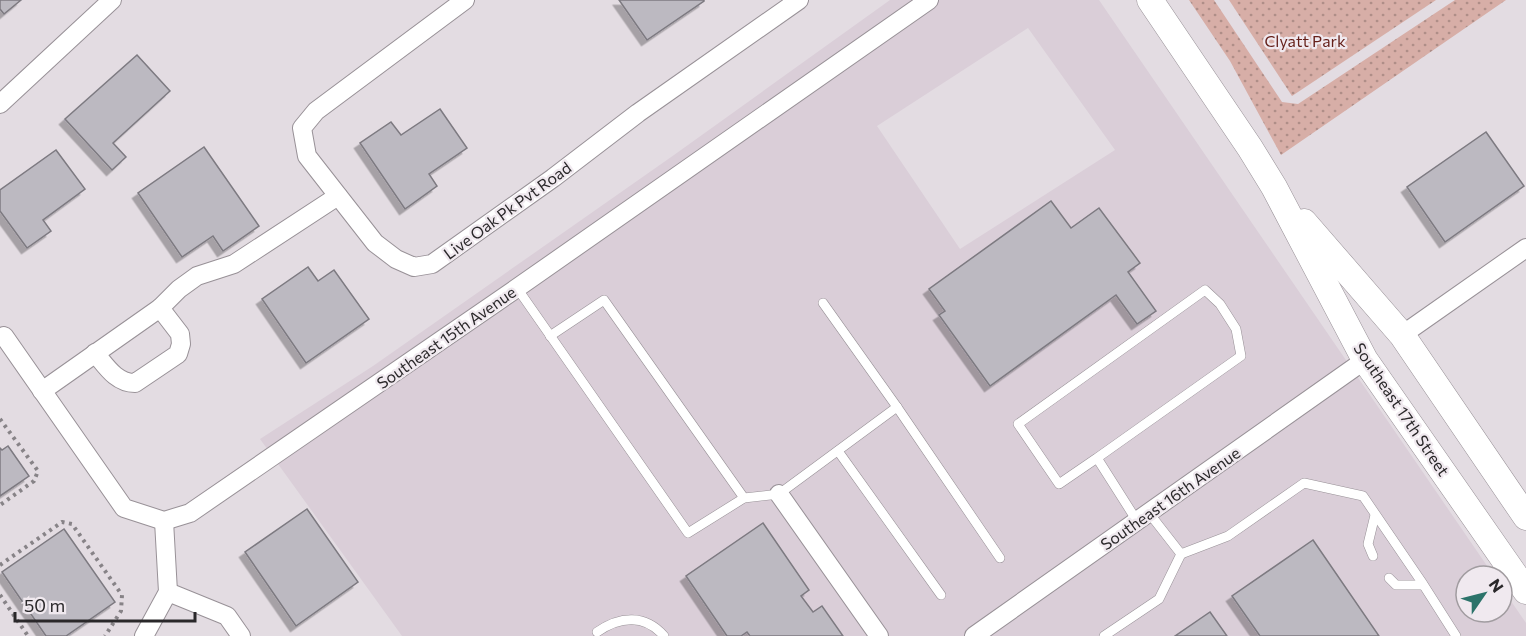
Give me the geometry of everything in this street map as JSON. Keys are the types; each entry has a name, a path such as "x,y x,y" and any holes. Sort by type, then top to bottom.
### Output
{"main road":[{"name":"Southeast 17th Street","path":"1150,0 1250,148 1274,188 1365,360 1526,591"},
{"name":"Southeast 17th Street","path":"1274,188 1402,335 1526,517"}],"street":[{"path":"0,104 112,0"},
{"name":"Live Oak Pk Pvt Road","path":"465,0 316,111 302,128 307,156 375,243 396,259 414,267 432,264 553,178 638,113 799,0"},
{"name":"Southeast 15th Avenue","path":"164,521 190,513 929,0"},
{"path":"42,391 160,308 196,276 234,264 338,196"},
{"path":"1402,335 1526,249"},
{"path":"95,354 116,377 126,383 135,383 178,354 181,344 180,334 160,308"},
{"path":"4,336 124,508 164,521 168,592 144,636"},
{"name":"Southeast 16th Avenue","path":"974,636 1365,360"},
{"path":"779,494 879,636"},
{"path":"168,592 227,616 241,636"}],"lane":[{"path":"517,288 688,532 744,498 779,494 897,406"},
{"path":"1205,290 1220,304 1236,329 1241,356 1097,458 1059,484 1018,424 1205,290"},
{"path":"550,336 604,300 744,498"},
{"path":"823,303 897,406 1000,558"},
{"path":"838,451 941,595"},
{"path":"1097,458 1143,517 1181,554"},
{"path":"1104,636 1159,599 1181,554 1228,536 1304,483 1363,496 1456,636"},
{"path":"1373,556 1368,544 1375,515"},
{"path":"1389,578 1396,585 1423,585"},
{"path":"597,632 608,624 627,619 656,626 664,636"}],"path":[{"path":"0,419 38,471 34,481 0,505"},
{"path":"0,565 62,522 72,524 122,595 121,611 105,636"},
{"path":"0,595 28,636"}],"shaded area":[{"path":"890,0 1099,0 1486,564 1454,564 1454,624 1514,624 1514,606 1526,623 1526,636 402,636 260,439 373,366","holes":["1028,28 1115,150 960,249 877,126"]}],"green space":[{"path":"1189,0 1214,0 1282,102 1298,104 1455,0 1506,0 1281,155 1230,61"},
{"name":"Clyatt Park","path":"1229,0 1436,0 1292,96"}],"building":[{"path":"0,0 21,0 4,14 0,9"},
{"path":"619,0 704,0 704,1 647,40"},
{"path":"137,55 170,91 113,143 126,157 112,170 65,119"},
{"path":"440,109 467,148 429,174 437,186 405,209 360,143 391,122 401,135"},
{"path":"1486,132 1524,186 1445,242 1407,187"},
{"path":"204,147 259,226 223,251 213,236 182,257 138,193"},
{"path":"56,150 85,189 43,220 51,231 27,248 0,211 0,190"},
{"path":"1051,201 1071,228 1099,208 1140,263 1128,272 1156,311 1137,324 1116,295 990,386 939,315 945,311 929,289"},
{"path":"308,267 318,281 334,270 369,319 306,363 262,299"},
{"path":"8,446 29,476 0,496 0,448 2,450"},
{"path":"307,509 358,582 296,626 245,552"},
{"path":"763,523 809,590 801,596 813,612 822,606 843,636 750,636 747,632 741,636 727,636 686,576"},
{"path":"64,529 115,602 66,636 46,636 2,572"},
{"path":"1313,540 1379,636 1260,636 1232,596"},
{"path":"1210,612 1227,636 1175,636"}]}
